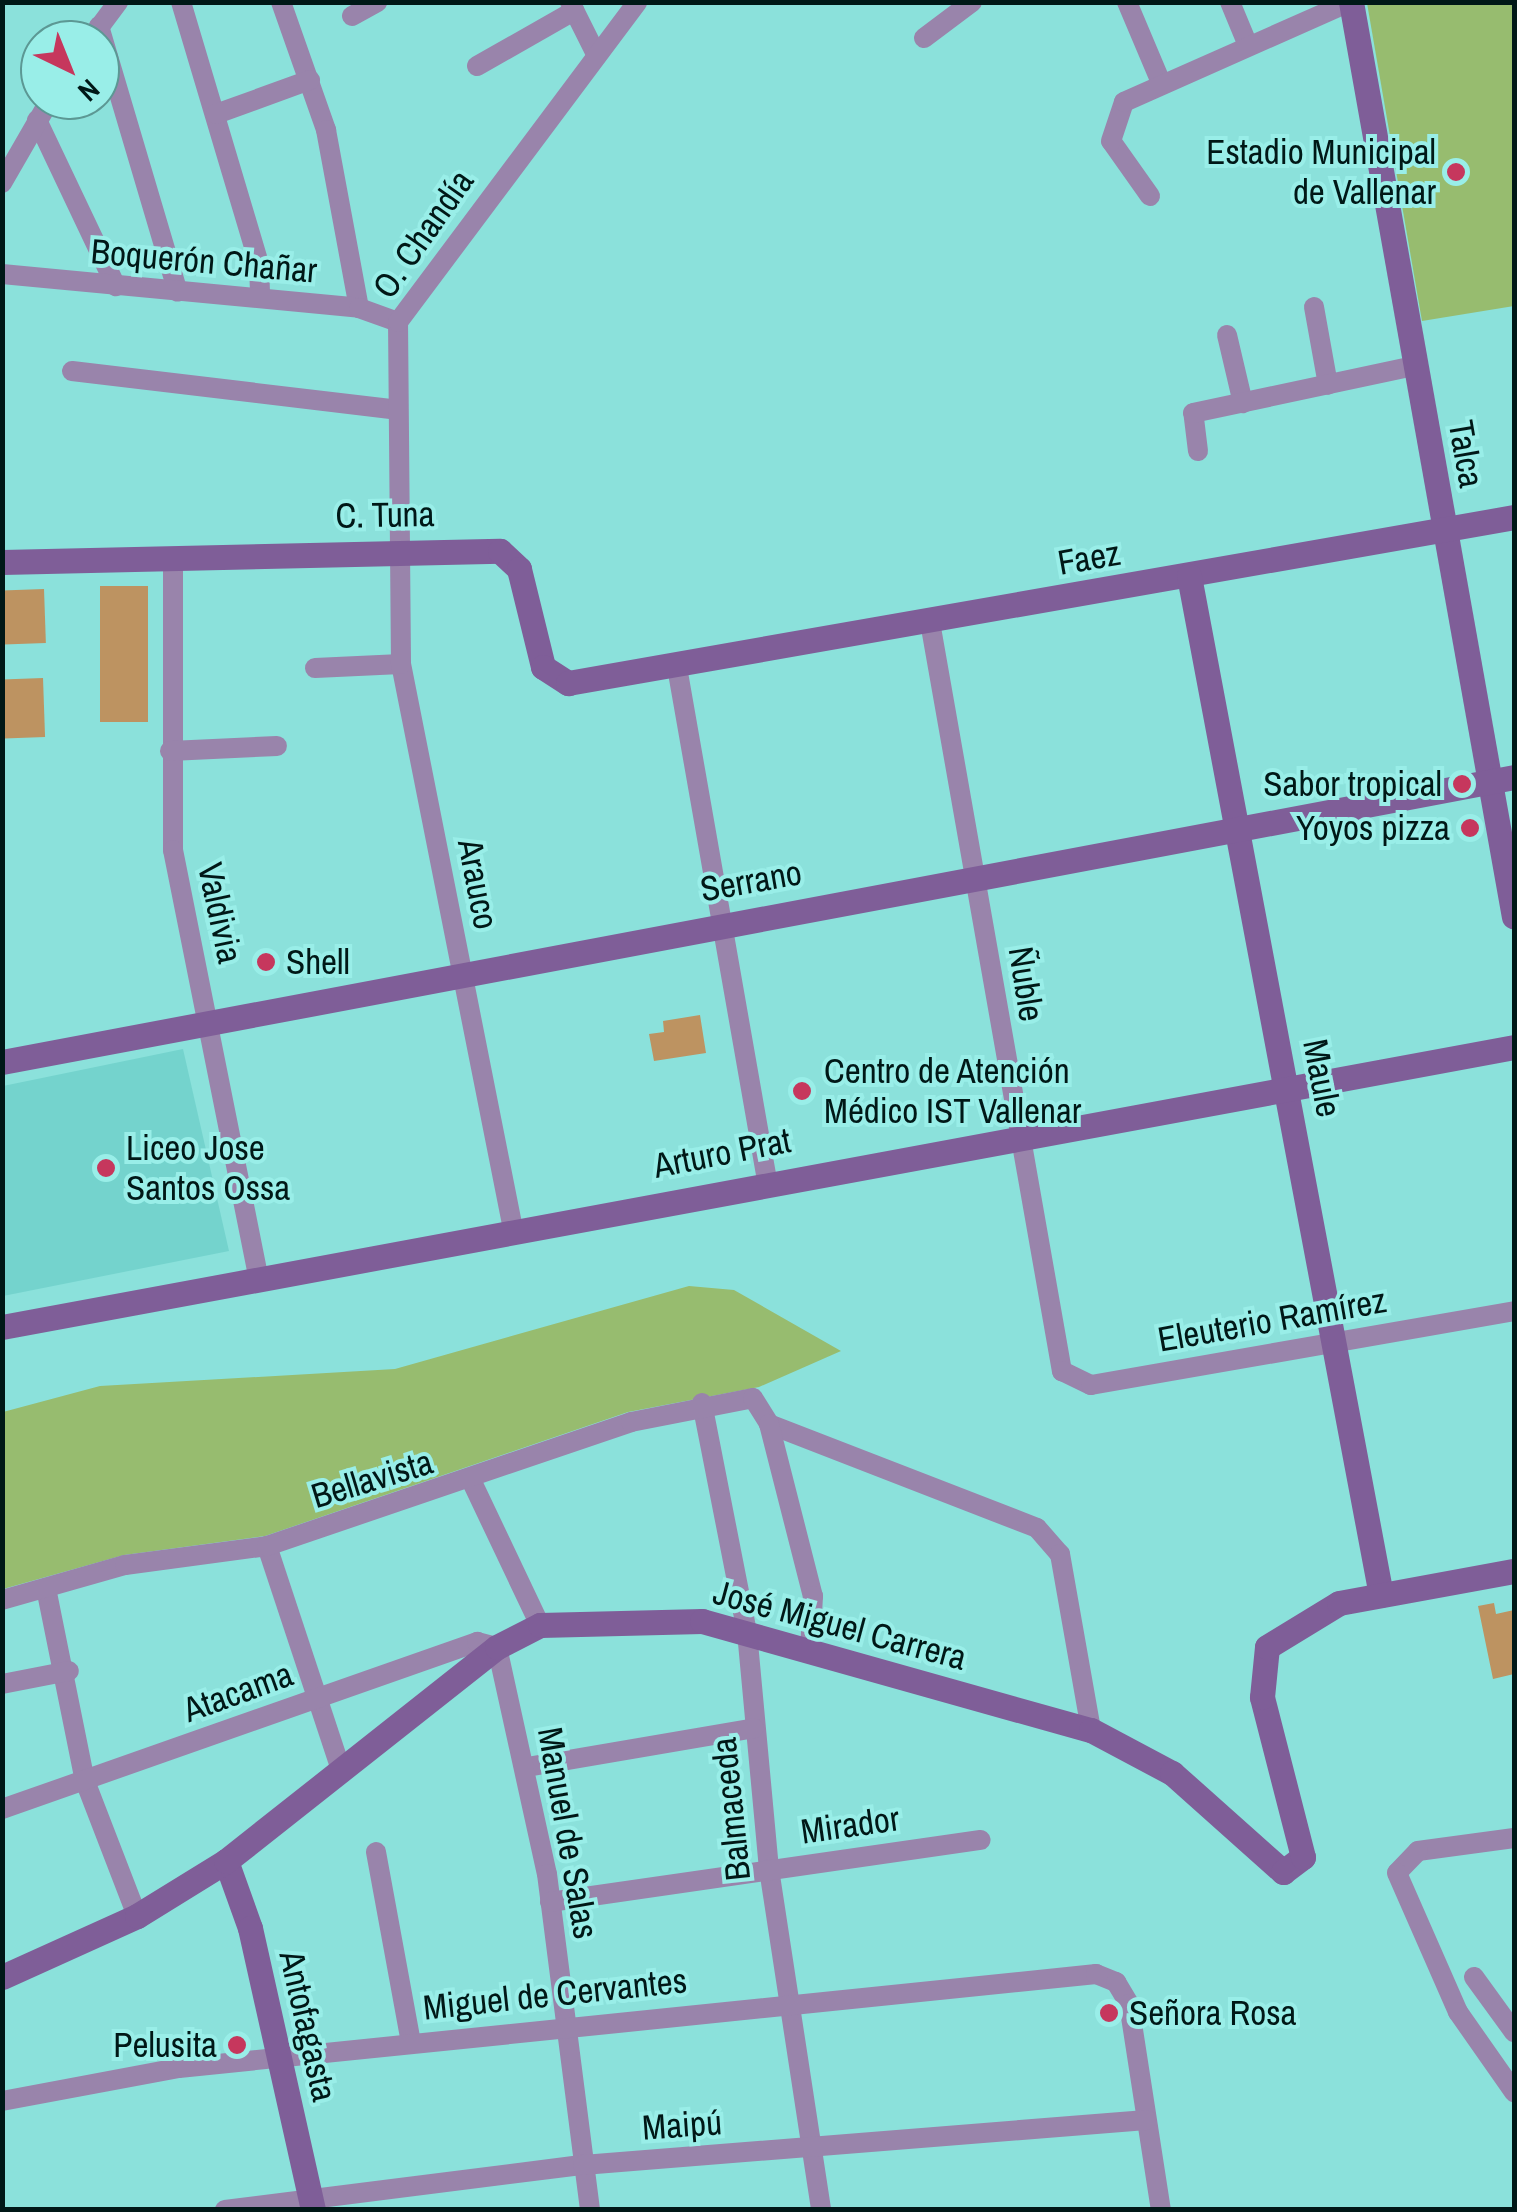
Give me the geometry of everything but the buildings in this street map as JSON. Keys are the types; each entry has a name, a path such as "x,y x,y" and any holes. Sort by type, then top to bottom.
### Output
{"main road":[{"name":"Talca","path":"1350,2 1514,918"},
{"name":"Faez","path":"676,667 1514,517"},
{"name":"C. Tuna","path":"2,562 396,549 509,556 534,648 554,678 676,667"},
{"name":"Maule","path":"1189,576 1235,830 1290,1088 1332,1342 1381,1595"},
{"name":"Serrano","path":"2,1062 461,969 1514,778"},
{"name":"Arturo Prat","path":"2,1327 1018,1133 1514,1047"},
{"path":"1381,1595 1514,1570"},
{"name":"José Miguel Carrera","path":"2,1977 137,1916 226,1861 497,1647 540,1625 686,1621 747,1632 1091,1730 1172,1773 1270,1865 1294,1868 1300,1840 1262,1697 1267,1646 1339,1603 1381,1595"},
{"name":"Antofagasta","path":"226,1861 281,2061 311,2201"}],"street":[{"path":"181,2 216,114 260,298"},
{"path":"281,2 310,80 360,308"},
{"path":"352,16 377,2"},
{"name":"O. Chandía","path":"396,549 393,409 398,322 638,2"},
{"path":"1128,2 1160,80"},
{"path":"1230,2 1246,43"},
{"path":"1150,196 1124,165 1110,127 1124,102 1160,80 1350,2"},
{"path":"924,38 961,6"},
{"path":"477,66 572,7 598,56"},
{"path":"216,114 310,80"},
{"path":"120,113 178,292"},
{"path":"2,183 37,120"},
{"path":"37,120 116,286"},
{"name":"Boquerón Chañar","path":"2,274 360,308 398,322"},
{"path":"1314,307 1328,385"},
{"path":"1227,336 1243,402"},
{"path":"1198,451 1193,413 1416,366"},
{"path":"72,371 393,409"},
{"name":"Arauco","path":"396,549 401,664 513,1229"},
{"name":"Valdivia","path":"173,558 170,752 174,850 258,1276"},
{"name":"Ñuble","path":"930,622 1054,1356"},
{"path":"315,668 401,664"},
{"path":"676,667 725,922 768,1180"},
{"path":"170,752 277,746"},
{"name":"Eleuterio Ramírez","path":"1054,1356 1076,1384 1092,1385 1514,1311"},
{"name":"Bellavista","path":"2,1600 126,1564 267,1546 472,1482 702,1403 753,1398 769,1424"},
{"name":"Balmaceda","path":"702,1403 747,1632 769,1870 821,2210"},
{"path":"769,1424 813,1596 810,1649"},
{"path":"769,1424 1037,1528 1060,1554 1091,1730"},
{"path":"472,1482 540,1625"},
{"path":"267,1546 342,1772"},
{"path":"46,1588 70,1670 85,1781 137,1916"},
{"name":"Atacama","path":"2,1809 478,1642 497,1647"},
{"name":"Manuel de Salas","path":"497,1647 527,1766 550,1902 590,2210"},
{"path":"2,1684 70,1670"},
{"path":"527,1766 754,1728"},
{"path":"1514,1838 1407,1858 1398,1886 1458,2012 1514,2092"},
{"name":"Mirador","path":"550,1902 981,1840"},
{"path":"376,1852 411,2042"},
{"name":"Miguel de Cervantes","path":"2,2102 180,2068 281,2061 411,2042 567,2028 789,2000 1096,1974 1116,1982 1129,2004 1146,2120"},
{"path":"1474,1977 1511,2018"},
{"path":"1146,2120 1161,2210"},
{"name":"Maipú","path":"224,2210 583,2165 1146,2120"}],"shaded area":[{"name":"Liceo Jose Santos Ossa","path":"183,1049 229,1251 3,1296 3,1086"}],"green space":[{"name":"Estadio Municipal de Vallenar","path":"1367,3 1514,3 1514,306 1422,321"},
{"path":"689,1286 734,1290 841,1351 759,1387 628,1412 265,1536 124,1555 3,1589 3,1412 100,1386 395,1369"}],"place":[{"name":"Estadio Municipal de Vallenar","path":"1456,172"},
{"name":"Sabor tropical","path":"1462,784"},
{"name":"Yoyos pizza","path":"1470,828"},
{"name":"Shell","path":"266,962"},
{"name":"Centro de Atención Médico IST Vallenar","path":"802,1091"},
{"name":"Liceo Jose Santos Ossa","path":"106,1168"},
{"name":"Señora Rosa","path":"1109,2013"},
{"name":"Pelusita","path":"237,2045"}]}
